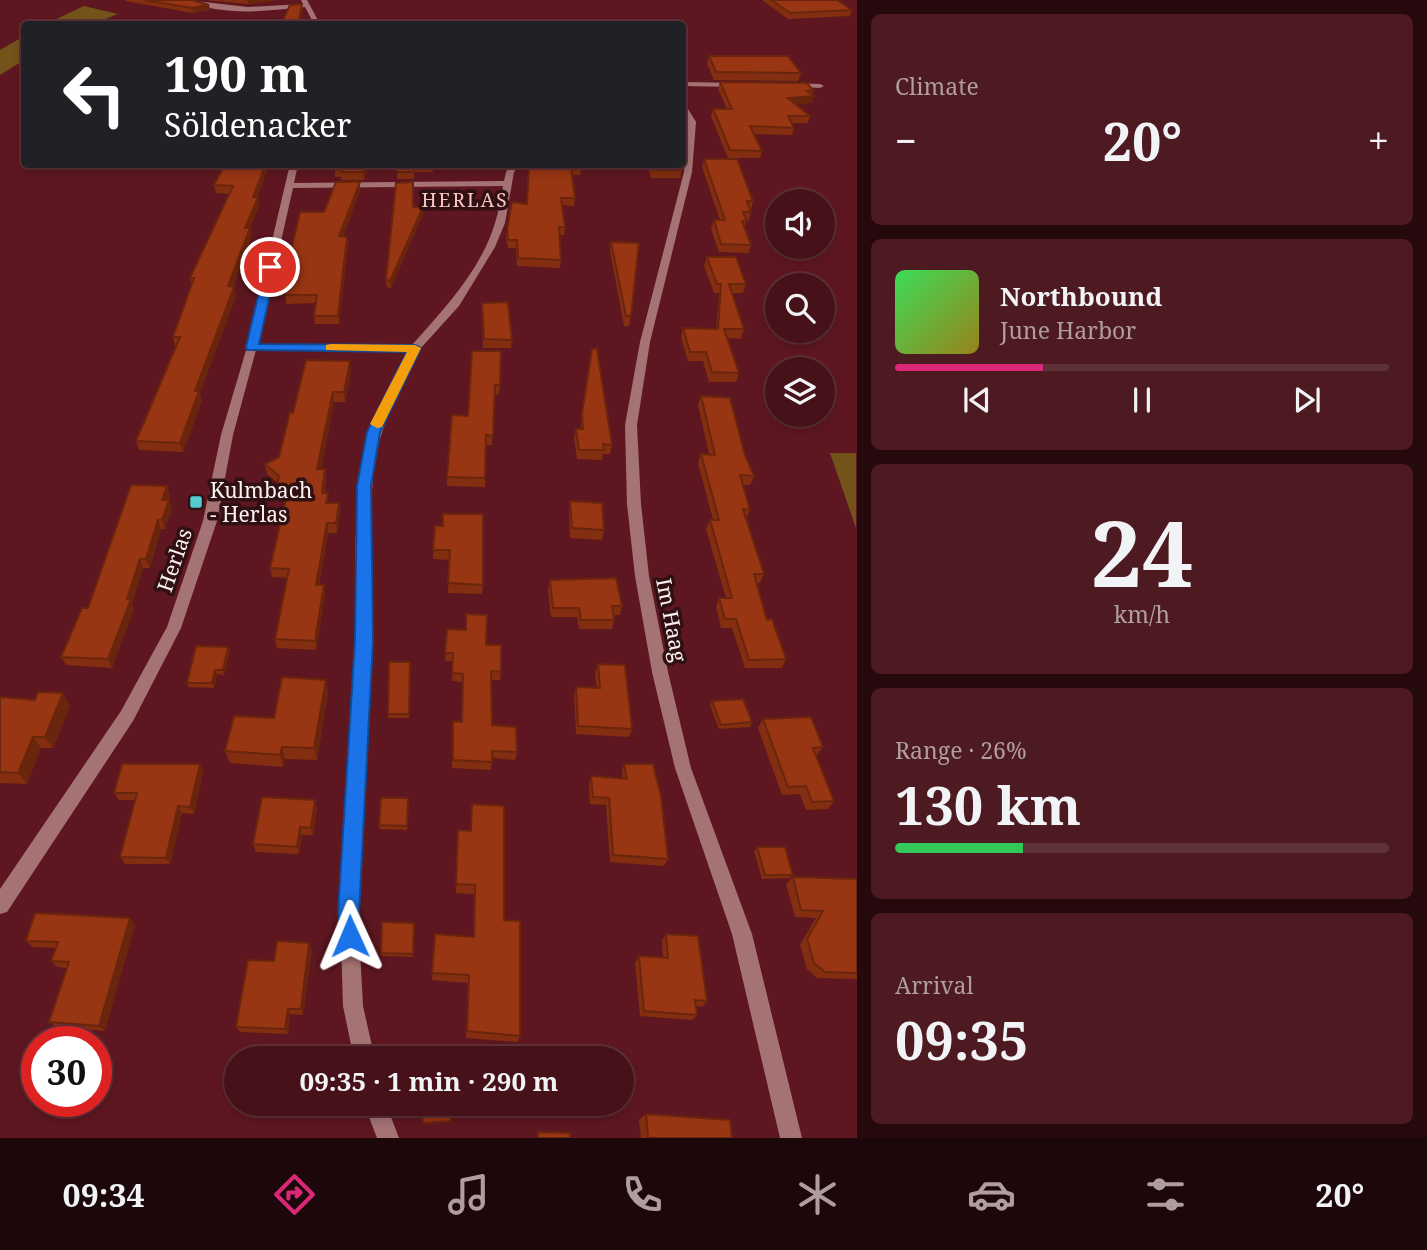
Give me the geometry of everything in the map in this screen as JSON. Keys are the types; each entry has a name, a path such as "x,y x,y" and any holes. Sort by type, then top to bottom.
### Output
{"street":[{"path":"189,0 236,11 306,2 316,21"},
{"path":"686,84 747,85"},
{"path":"783,85 820,86"},
{"name":"Im Haag","path":"686,109 692,122 688,173 645,342 631,425 635,516 642,576 657,658 683,768 742,934 791,1138"},
{"name":"Herlas","path":"0,905 127,716 174,628 209,521 227,435 252,347 292,168"},
{"path":"362,1046 353,1006 349,913 364,640 364,486 374,432 415,348 455,304 477,271 500,223 513,168"},
{"path":"288,186 509,183"},
{"path":"252,347 415,348"},
{"path":"380,1116 388,1138"}],"shaded area":[{"path":"84,6 118,14 100,21 52,21"},
{"path":"21,38 21,62 0,75 0,50"},
{"path":"830,453 856,453 856,528"}],"building":[{"path":"145,0 192,0 209,5 192,8"},
{"path":"771,0 837,0 852,10 790,13"},
{"path":"302,4 299,21 282,21 290,5"},
{"path":"709,56 788,56 801,73 716,72"},
{"path":"720,82 807,83 813,90 807,91 814,96 788,98 810,116 788,116 794,128 750,126 762,151 730,150 713,109 732,109"},
{"path":"704,159 737,159 753,201 747,201 751,212 743,212 747,221 742,221 751,245 721,244 714,220 725,220"},
{"path":"223,168 264,168 253,197 258,198 245,228 250,228 228,286 234,287 195,391 199,391 180,443 136,441 180,337 173,337 194,278 190,278 233,186 214,185"},
{"path":"364,168 363,172 341,172 342,170 334,169"},
{"path":"397,168 414,168 414,172 397,172"},
{"path":"529,168 571,168 575,198 561,198 565,227 559,227 561,260 518,258 517,240 508,240 507,230 512,202 527,204"},
{"path":"652,168 682,168 682,170"},
{"path":"336,182 360,182 339,236 347,237 338,316 314,316 317,295 285,295 292,247 300,212 324,212"},
{"path":"413,182 413,207 423,207 390,281 386,280 396,183"},
{"path":"611,242 639,243 631,316 626,316"},
{"path":"707,257 736,257 746,284 729,284 744,329 724,329 739,373 712,372 706,352 690,352 683,328 718,329 721,284 717,284"},
{"path":"508,302 512,340 484,339 482,303"},
{"path":"592,349 597,349 612,445 603,444 604,450 579,450 576,429 583,429 582,413"},
{"path":"472,351 501,351 500,385 495,385 493,436 486,435 485,478 447,477 452,415 468,416"},
{"path":"306,360 350,361 344,392 333,392 317,469 325,469 322,493 328,493 326,503 339,503 336,523 327,523 316,585 324,585 315,641 275,639 289,569 270,568 289,486 277,486 279,476 265,464 279,457"},
{"path":"701,396 730,398 745,455 754,476 740,475 750,510 743,509 764,574 754,574 767,620 772,619 786,659 749,660 736,619 725,619 719,598 732,598 710,520 719,520 701,454 715,455"},
{"path":"131,485 167,486 162,500 169,500 162,520 158,520 146,559 140,559 127,599 131,599 108,659 61,657 82,608 88,608"},
{"path":"570,501 602,503 604,530 572,528"},
{"path":"443,514 483,514 483,585 448,583 450,550 433,550 435,526 443,526"},
{"path":"616,578 622,606 612,606 614,620 581,620 579,608 553,608 550,580"},
{"path":"466,614 487,615 486,645 501,645 501,672 491,671 492,725 516,727 517,752 492,751 492,762 453,760 453,721 462,722 463,674 452,673 453,653 445,653 447,629 466,630"},
{"path":"196,646 228,647 223,670 215,670 212,683 187,683"},
{"path":"389,662 410,662 409,714 388,714"},
{"path":"598,664 625,665 632,729 578,726 576,687 600,688"},
{"path":"282,677 326,680 314,748 282,747 280,755 225,751 234,716 274,718"},
{"path":"38,692 63,693 45,737 33,737 18,773 0,772 0,697 35,700"},
{"path":"743,699 752,722 721,725 712,701"},
{"path":"811,717 823,747 813,748 834,801 812,802 806,786 788,787 763,719"},
{"path":"122,764 200,764 190,807 178,806 166,858 120,857 137,793 114,793"},
{"path":"624,764 653,764 661,796 668,859 613,855 609,798 593,797 591,776 627,779"},
{"path":"262,797 315,800 311,828 300,827 297,847 253,844"},
{"path":"381,798 408,798 407,826 379,825"},
{"path":"472,804 504,806 504,920 520,921 520,1036 467,1031 469,975 432,973 435,934 474,937 475,885 456,884 458,830 471,831"},
{"path":"757,847 785,847 793,875 765,875"},
{"path":"793,877 857,879 857,973 825,972 814,963 807,939 823,911 801,910"},
{"path":"35,913 130,918 99,1026 49,1022 69,962 51,961 58,942 26,941"},
{"path":"382,922 414,923 413,954 381,953"},
{"path":"666,934 698,936 707,1001 695,1000 697,1015 644,1011 639,956 668,958"},
{"path":"277,941 309,943 301,1009 288,1009 285,1029 236,1027 248,960 274,961"},
{"path":"646,1114 730,1120 732,1138 648,1138"},
{"path":"423,1116 451,1116 451,1121 423,1123"},
{"path":"538,1132 570,1133 570,1138 538,1138"}],"slow traffic":[{"path":"331,348 415,348 377,424"}],"place":[{"name":"Kulmbach - Herlas","path":"196,502"}],"district":[{"name":"HERLAS","path":"465,200"}],"route":[{"path":"270,267 252,347 415,348 374,432 364,486 364,640 350,936"}]}
